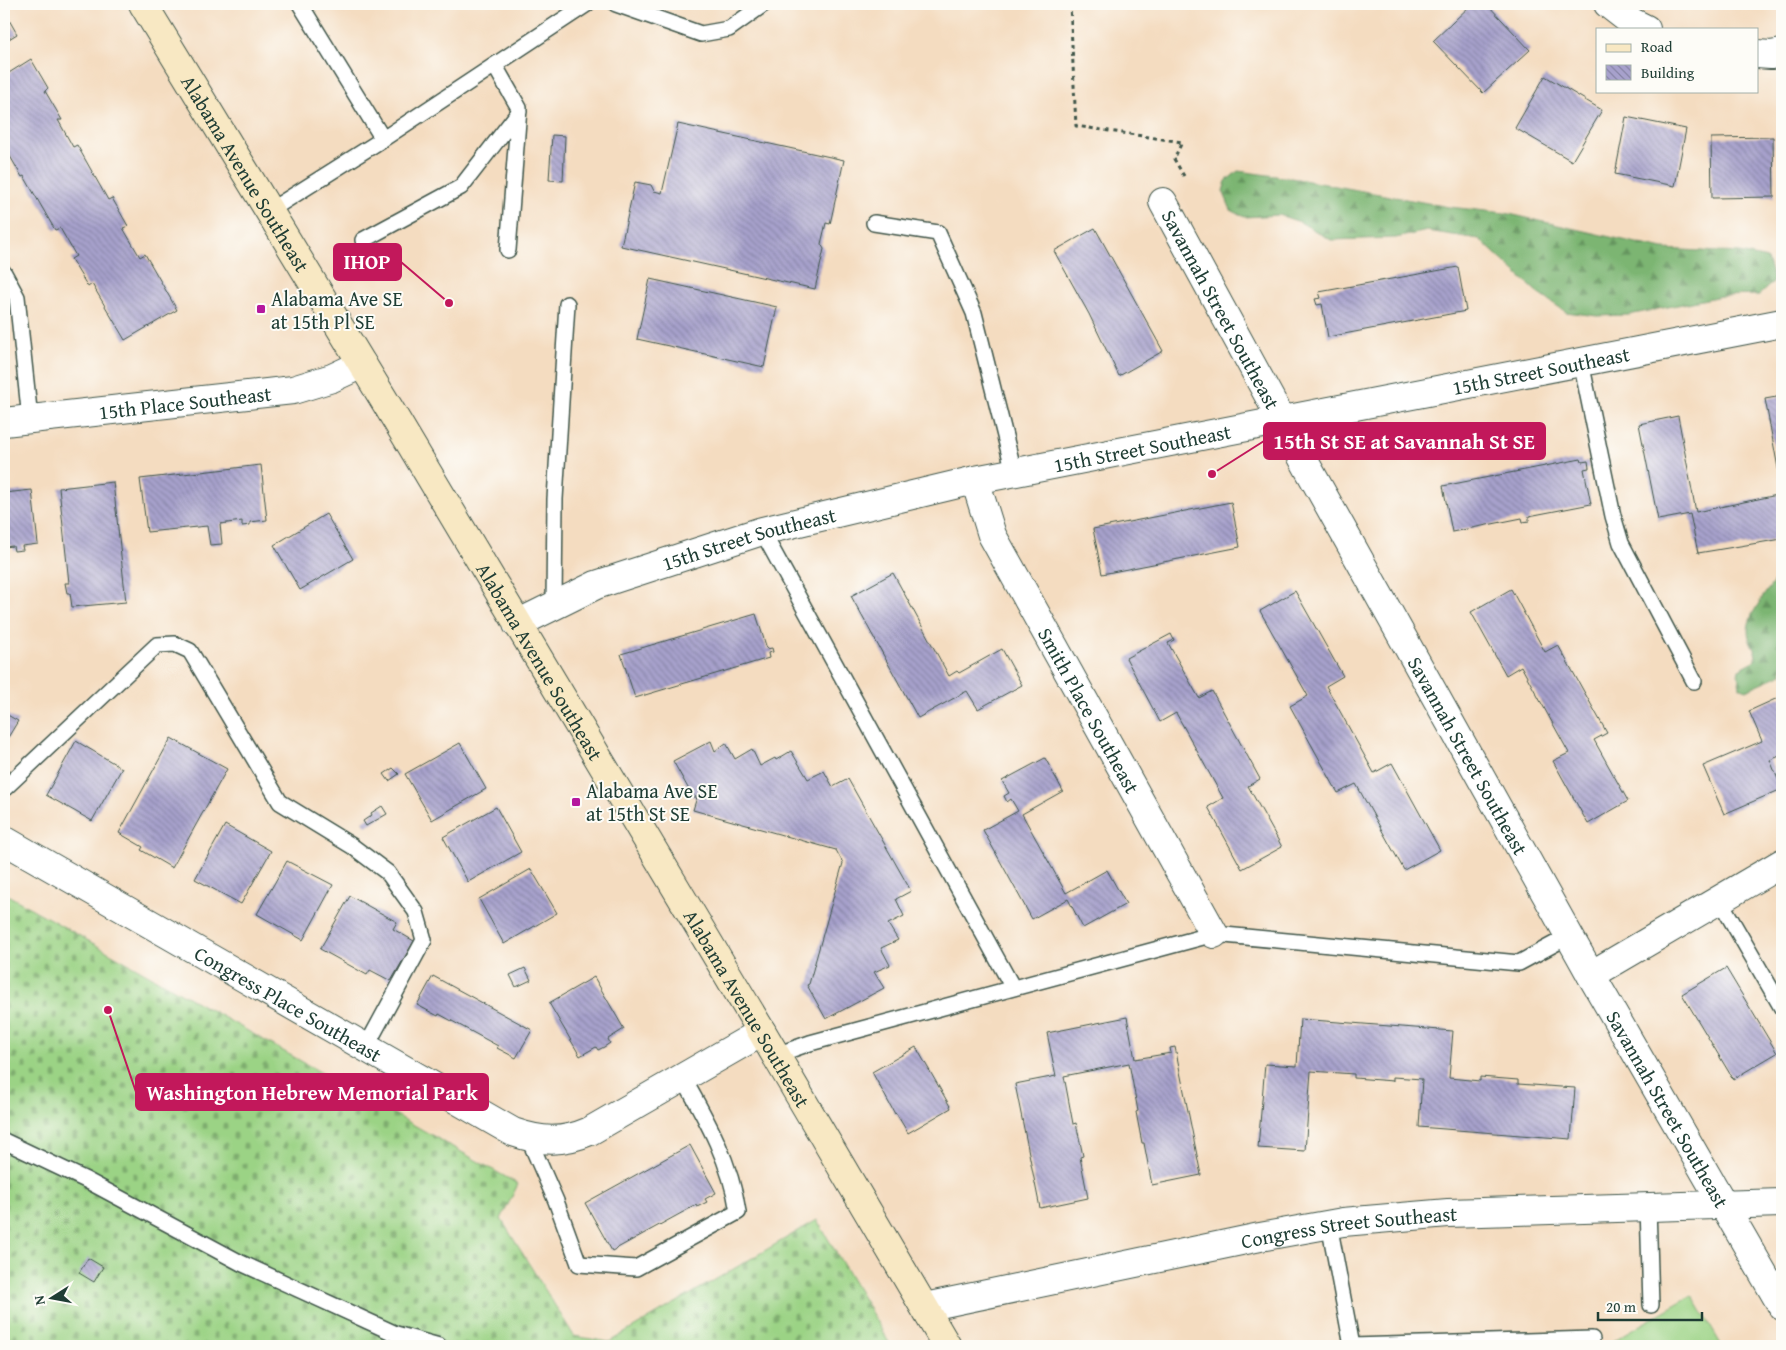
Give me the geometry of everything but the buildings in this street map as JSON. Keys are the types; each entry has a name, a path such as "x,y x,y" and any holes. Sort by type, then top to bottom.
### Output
{"main road":[{"name":"Alabama Avenue Southeast","path":"143,4 362,364 948,1346"}],"street":[{"path":"1608,4 1630,21 1644,28"},
{"path":"1758,54 1782,54"},
{"name":"Savannah Street Southeast","path":"1163,202 1569,936 1782,1306"},
{"name":"15th Street Southeast","path":"517,624 596,585 762,531 975,480 1782,323"},
{"name":"15th Place Southeast","path":"17,420 293,390 332,378 362,364"},
{"name":"Smith Place Southeast","path":"975,480 992,535 1214,934"},
{"name":"Congress Place Southeast","path":"4,840 513,1132 528,1137 560,1140 576,1137 603,1124 683,1078 769,1044"},
{"path":"1591,975 1782,862"},
{"name":"Congress Street Southeast","path":"924,1307 1329,1224 1397,1216 1448,1213 1782,1203"}],"lane":[{"path":"300,4 383,140"},
{"path":"269,211 383,140 587,4"},
{"path":"616,4 700,34 729,29 764,4"},
{"path":"495,66 519,108 508,250"},
{"path":"363,240 461,187 519,112"},
{"path":"874,223 938,233 974,313 1014,472"},
{"path":"4,273 17,297 17,420"},
{"path":"554,606 556,499 567,304"},
{"path":"1581,362 1613,516 1621,543 1694,681"},
{"path":"762,531 1014,988"},
{"path":"4,789 157,645 175,644 190,651 280,802 352,846 388,873 416,912 424,940 366,1047"},
{"path":"1719,900 1782,1008"},
{"path":"769,1044 810,1043 1214,934 1519,963 1569,936"},
{"path":"528,1137 556,1201 579,1264 636,1268 738,1212 735,1189 711,1128 683,1078"},
{"path":"4,1141 86,1180 240,1263 396,1334 439,1346"},
{"path":"1648,1206 1651,1305"},
{"path":"1329,1224 1352,1346 1592,1339"}],"path":[{"path":"1070,4 1076,126 1182,142 1174,159 1188,183"}],"green space":[{"path":"1238,171 1298,179 1449,207 1505,213 1663,249 1740,253 1767,259 1774,281 1759,295 1721,296 1629,315 1597,316 1566,312 1538,293 1479,239 1427,231 1396,238 1331,240 1300,222 1279,215 1244,217 1231,210 1223,191 1226,181"},
{"path":"1782,574 1782,674 1746,690 1740,687 1738,674 1739,669 1756,660 1748,635 1750,621 1766,593"},
{"path":"4,893 518,1184 501,1219 574,1336 609,1342 817,1220 891,1346 4,1346"},
{"path":"1692,1295 1722,1346 1604,1346"}],"place":[{"name":"IHOP","path":"449,303"},
{"name":"Alabama Ave SE at 15th Pl SE","path":"261,309"},
{"name":"15th St SE at Savannah St SE","path":"1212,474"},
{"name":"Alabama Ave SE at 15th St SE","path":"576,802"},
{"name":"Washington Hebrew Memorial Park","path":"108,1010"}]}
